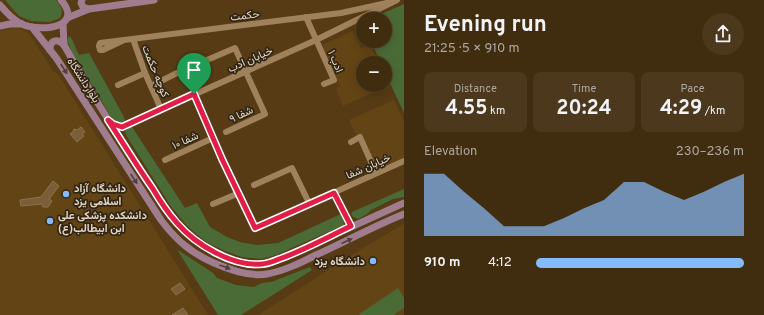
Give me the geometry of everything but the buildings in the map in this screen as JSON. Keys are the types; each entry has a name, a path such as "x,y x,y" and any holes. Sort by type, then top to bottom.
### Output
{"main road":[{"name":"بلواردانشگاه","path":"61,0 68,11 65,21 64,45 108,120 168,213 200,244 226,258 240,262 264,264 292,254 404,203"},
{"path":"82,0 81,3 83,7 89,9"},
{"path":"0,5 16,20 32,27 42,28 55,27 89,9 154,0"},
{"path":"0,26 24,24"},
{"name":"بلواردانشگاه","path":"32,27 57,59 152,207 170,232 193,253 225,268 242,272 267,274 294,266 404,214"},
{"path":"50,50 50,45 56,40 64,45"}],"street":[{"name":"حکمت","path":"100,43 341,13 394,1"},
{"name":"خیابان ادب","path":"122,127 316,40 394,1"},
{"path":"306,18 316,40"},
{"name":"کوچه حکمت","path":"133,39 145,73 161,110"},
{"name":"ادب ۱","path":"316,40 334,80 324,84"},
{"path":"200,63 235,48 246,71"},
{"name":"شفا ۹","path":"226,132 265,114 246,71"},
{"path":"118,86 145,73"},
{"path":"151,86 177,73"},
{"name":"خیابان شفا","path":"194,94 255,228 404,161"},
{"path":"108,120 113,124 122,127 121,141"},
{"path":"351,142 360,137 376,173"},
{"name":"شفا ۱۰","path":"165,160 213,138"},
{"path":"254,185 292,168 309,204"},
{"path":"213,204 239,193"},
{"path":"334,193 351,226"}],"shaded area":[{"name":"دانشگاه آزاد اسلامی یزد","path":"18,28 24,30 30,35 53,71 58,74 208,315 0,315 0,31"},
{"path":"353,31 356,37 356,48 372,48 375,56 356,56 356,92 374,92 343,106 336,89 340,86 322,45"},
{"path":"394,100 404,121 404,159 381,170 377,169 363,135 357,137 349,120"},
{"name":"دانشگاه یزد","path":"404,224 404,315 258,315 363,248"}],"green space":[{"path":"5,0 56,0 62,12 60,18 50,22 31,21 19,16"},
{"path":"404,4 404,113 392,87 392,56 378,56 374,48 392,48 392,12 386,12"},
{"path":"70,36 79,55 89,53 124,117 125,121 122,123 113,120 72,52 68,43 68,38"},
{"path":"132,127 185,208 197,203 210,227 227,237 240,242 256,245 278,243 343,213 344,225 276,255 261,259 242,257 225,251 206,242 187,226 170,205 126,135 125,131"},
{"path":"404,189 404,197 393,199 371,210 358,219 353,217 351,213 352,212"},
{"path":"178,250 213,273 217,278 236,285 254,287 310,267 312,270 241,315 218,315"},
{"path":"398,288 404,298 404,308 393,315 358,315"}],"place":[{"name":"دانشگاه آزاد اسلامی یزد","path":"66,194"},
{"name":"دانشکده پزشکی علی ابن ابیطالب(ع)","path":"50,221"},
{"name":"دانشگاه یزد","path":"373,261"}],"route":[{"path":"194,94 222,159 255,228 334,193 351,226 292,254 264,264 240,262 226,258 200,244 188,234 168,213 108,120 113,124 122,127 194,94"}]}
